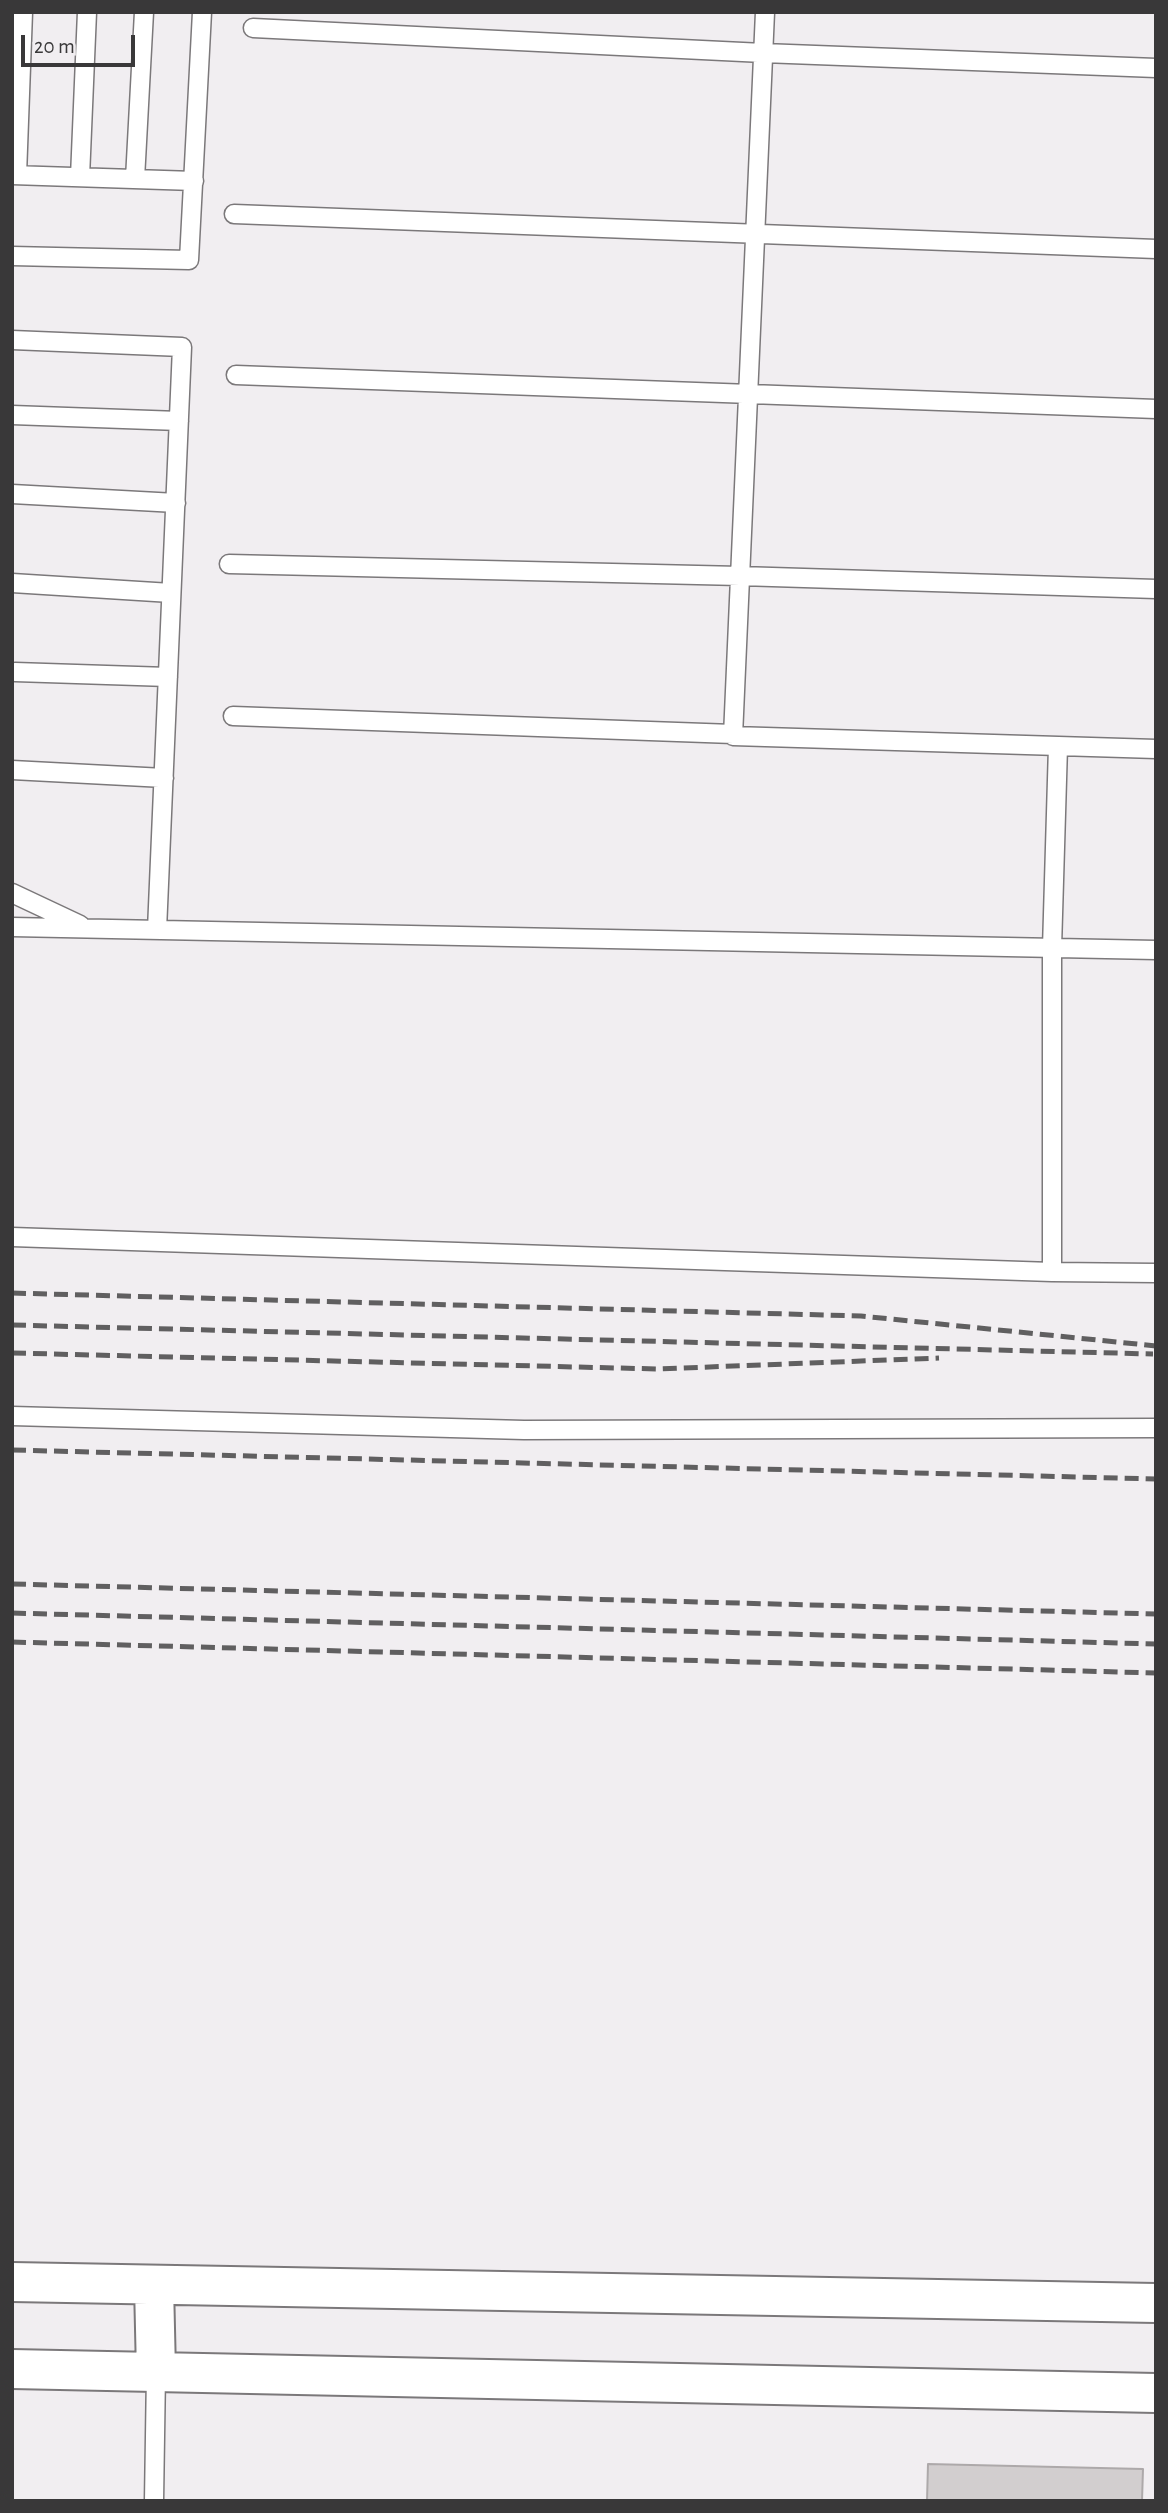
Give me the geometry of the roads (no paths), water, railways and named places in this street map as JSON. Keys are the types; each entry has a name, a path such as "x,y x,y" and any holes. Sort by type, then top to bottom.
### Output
{"street":[{"path":"12,2282 1156,2303"},
{"path":"154,2285 156,2372"},
{"path":"12,2369 1156,2393"}],"lane":[{"path":"23,12 14,175 194,181"},
{"path":"80,177 87,12"},
{"path":"135,179 144,12"},
{"path":"12,256 189,260 202,12"},
{"path":"733,734 765,12"},
{"path":"253,28 763,53 1156,68"},
{"path":"234,214 1156,249"},
{"path":"12,340 182,347 157,930"},
{"path":"236,375 1156,409"},
{"path":"12,415 179,421"},
{"path":"12,494 176,503"},
{"path":"229,564 1156,589"},
{"path":"12,583 172,593"},
{"path":"15,672 168,677"},
{"path":"233,716 1156,749"},
{"path":"1052,1272 1052,948 1058,746"},
{"path":"12,770 164,778"},
{"path":"12,893 90,929"},
{"path":"12,927 1156,950"},
{"path":"12,1237 1052,1272 1156,1273"},
{"path":"12,1416 524,1430 1156,1428"},
{"path":"154,2501 156,2372"}],"railway":[{"path":"12,1293 861,1316 1156,1346"},
{"path":"12,1325 1153,1354"},
{"path":"12,1353 657,1369 939,1358"},
{"path":"12,1450 1156,1479"},
{"path":"12,1584 1156,1614"},
{"path":"12,1613 1156,1644"},
{"path":"12,1642 1156,1673"}]}
